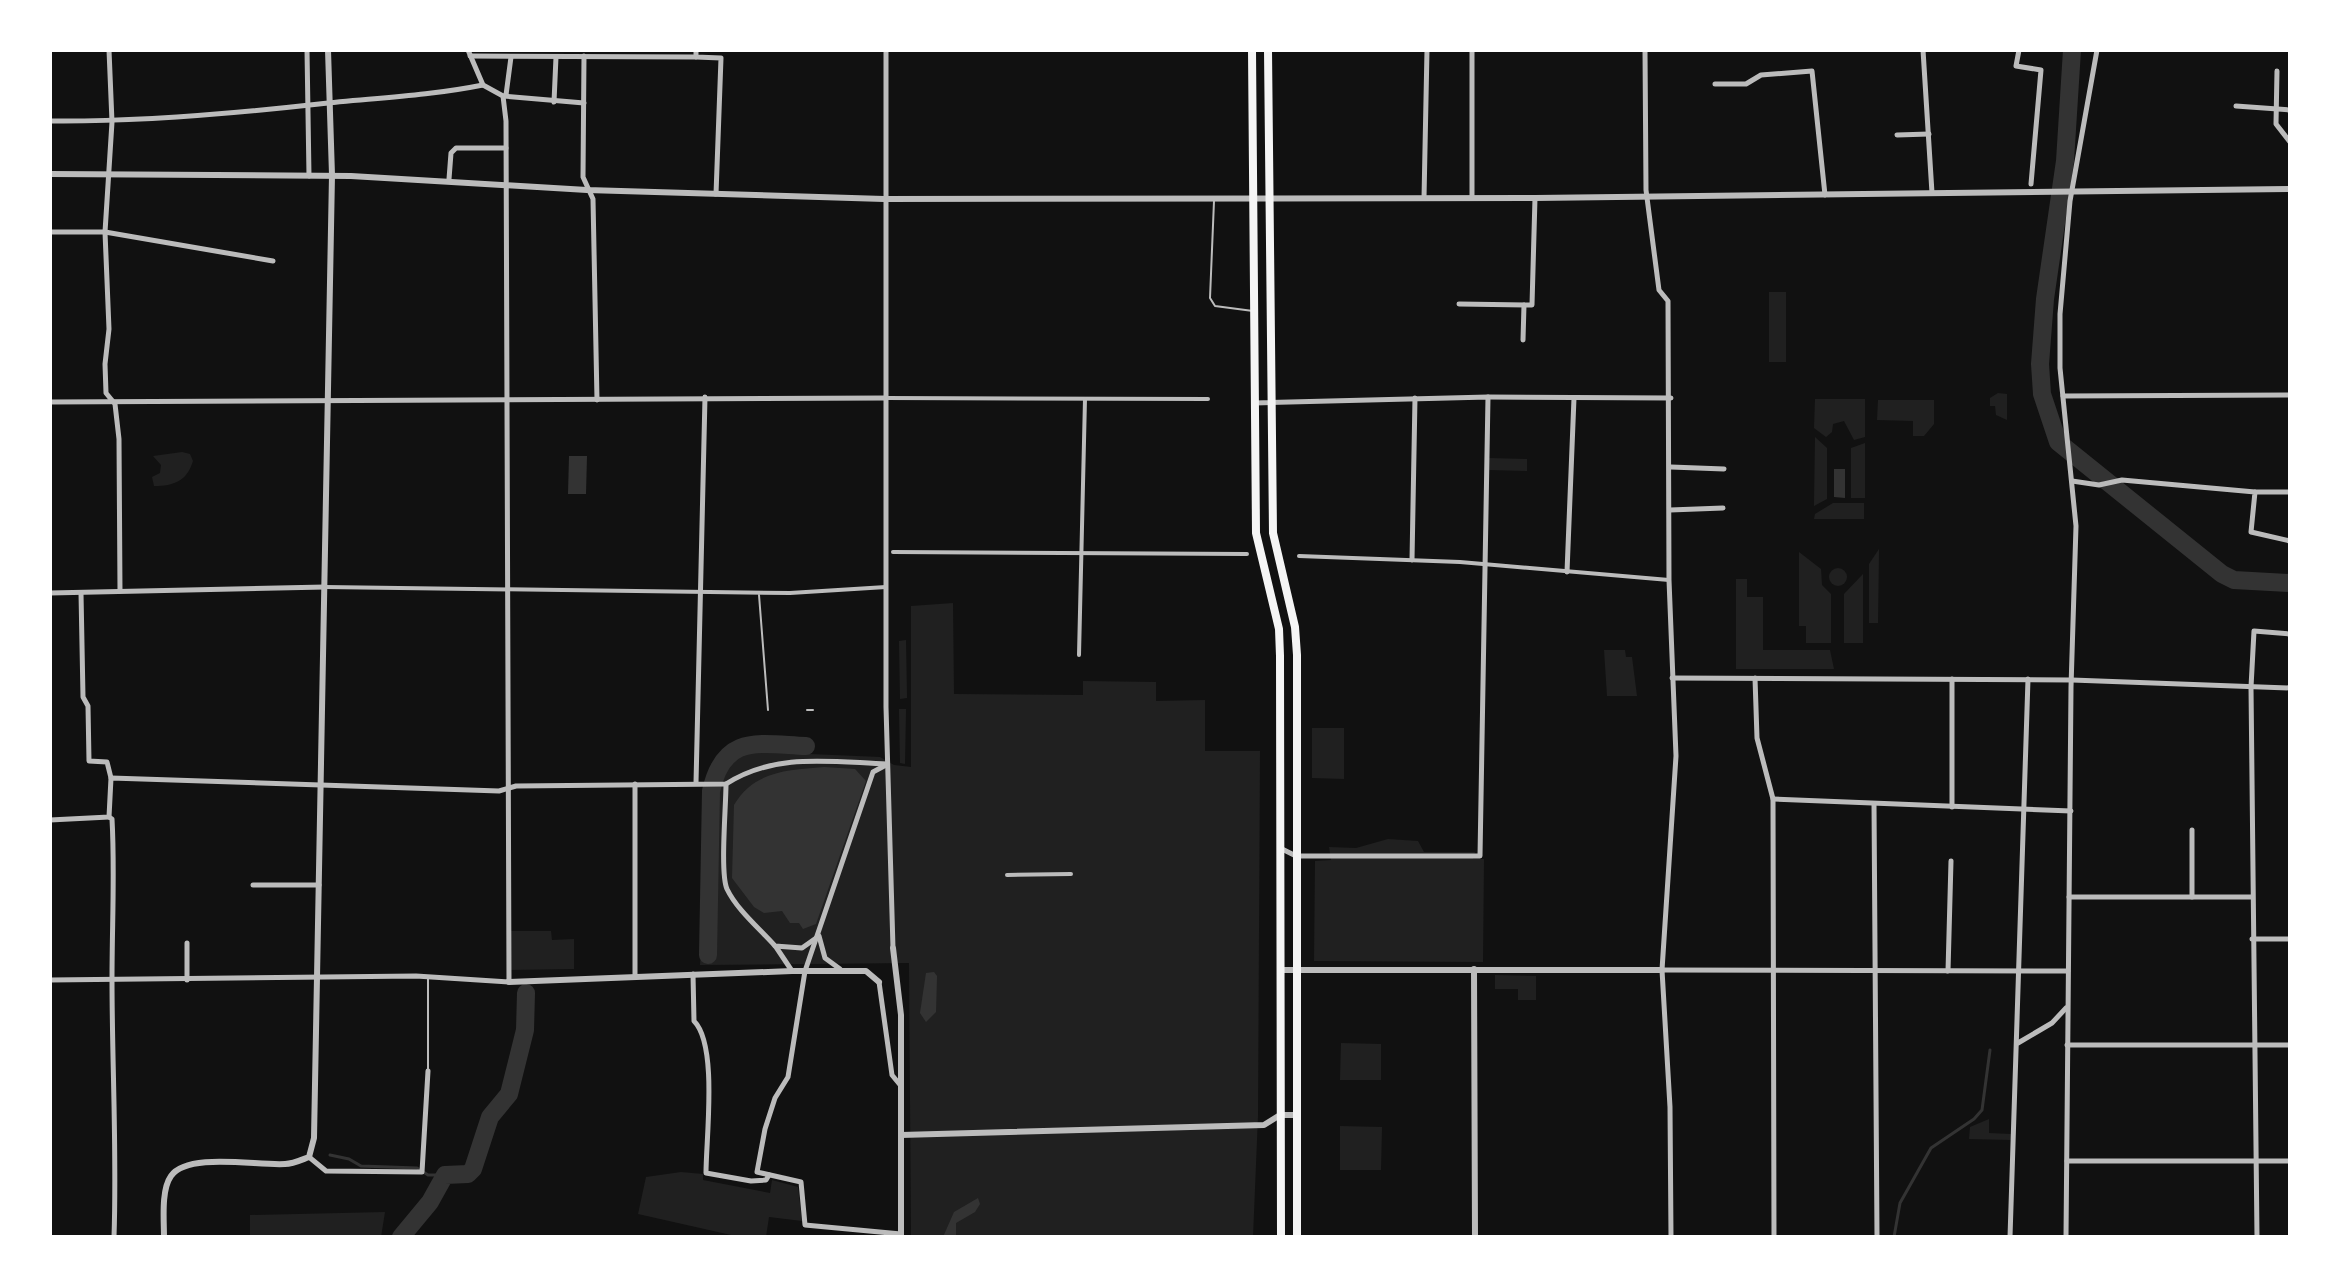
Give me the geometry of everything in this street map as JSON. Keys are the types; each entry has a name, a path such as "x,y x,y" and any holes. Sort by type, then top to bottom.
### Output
{"highway":[{"path":"1252,50 1256,533 1279,629 1280,656 1281,1237"},
{"path":"1268,50 1273,533 1295,627 1297,655 1297,1237"},
{"path":"1280,656 1297,655"}],"street":[{"path":"109,50 112,122 105,232 109,329 106,393 112,401 119,439 120,591"},
{"path":"307,50 309,176"},
{"path":"309,1157 314,1138 325,587 332,175 328,50"},
{"path":"886,50 887,764 893,948 901,1015 901,1235 805,1225 801,1182 757,1172 775,1098 788,1077 805,971 873,772 887,764"},
{"path":"1424,198 1427,50"},
{"path":"1472,50 1472,197"},
{"path":"1645,50 1648,197 1659,290 1668,301 1671,398 1669,580 1676,756 1662,970 1670,1107 1671,1237"},
{"path":"1923,50 1932,193"},
{"path":"2019,50 2016,66 2041,70 2031,184"},
{"path":"2066,1237 2076,526 2063,396 2060,314 2070,192 2097,50"},
{"path":"483,85 469,53 511,57 652,53 721,58 716,194"},
{"path":"584,56 583,177 593,199 594,210 597,400"},
{"path":"509,982 505,96 511,57"},
{"path":"554,102 556,57"},
{"path":"1715,84 1746,84 1761,75 1812,71 1825,195"},
{"path":"2277,71 2276,124 2290,142"},
{"path":"50,121 112,122 308,106 428,96 483,85 505,96 584,103"},
{"path":"2236,106 2290,110"},
{"path":"1897,135 1929,134"},
{"path":"449,179 451,153 456,148 506,148"},
{"path":"50,174 332,175 449,179 587,190 884,199 1535,198 2290,189"},
{"path":"1459,304 1532,305 1535,198"},
{"path":"50,232 105,232 273,261"},
{"path":"1523,340 1524,305"},
{"path":"2063,396 2290,395"},
{"path":"696,783 705,397"},
{"path":"50,402 201,399 328,403 705,397 1208,399"},
{"path":"1255,403 1488,397 1671,398"},
{"path":"1281,849 1296,856 1480,856 1488,397"},
{"path":"1412,560 1415,398"},
{"path":"1567,572 1574,398"},
{"path":"1079,655 1085,399"},
{"path":"1671,467 1724,469"},
{"path":"2072,481 2099,485 2122,480 2255,492 2290,492"},
{"path":"2255,492 2251,532 2290,541"},
{"path":"1670,510 1723,508"},
{"path":"893,552 1247,554"},
{"path":"1299,556 1483,564 1669,580"},
{"path":"50,593 325,587 759,592 886,587"},
{"path":"81,593 83,697 88,706 89,761 107,762 111,778 109,817 112,819 114,846 112,980 117,1177 114,1237"},
{"path":"2257,1237 2251,897 2254,631 2290,634"},
{"path":"1672,678 2028,679 2290,688"},
{"path":"1755,678 1757,738 1773,799 1774,1237"},
{"path":"1952,679 1952,807"},
{"path":"2010,1237 2028,679"},
{"path":"111,778 507,789 724,784 748,771 810,759 887,764"},
{"path":"635,784 635,976"},
{"path":"724,784 726,846 722,870 726,886 792,971"},
{"path":"1773,799 2071,811"},
{"path":"1874,804 1877,1237"},
{"path":"50,820 109,817"},
{"path":"2192,830 2192,897"},
{"path":"1948,971 1951,861"},
{"path":"1007,875 1071,874"},
{"path":"253,885 319,885"},
{"path":"2069,897 2251,897"},
{"path":"775,946 802,948 819,936"},
{"path":"819,936 825,958 845,971"},
{"path":"2252,939 2290,939"},
{"path":"187,943 187,980"},
{"path":"1474,969 1475,1237"},
{"path":"1280,970 2068,971"},
{"path":"50,980 428,976 509,982 866,971 879,982 892,1075 901,1086"},
{"path":"693,974 694,1021 701,1028 706,1055 706,1173 751,1181 766,1180 769,1175"},
{"path":"2018,1043 2052,1023 2067,1007"},
{"path":"2067,1045 2290,1045"},
{"path":"309,1157 326,1171 422,1172 428,1071"},
{"path":"901,1135 1264,1125 1280,1115 1297,1115"},
{"path":"164,1237 166,1195 170,1178 179,1168 196,1162 289,1164 309,1157"},
{"path":"2067,1161 2290,1161"}],"lane":[{"path":"1214,200 1210,298 1215,306 1232,311 1255,311"},
{"path":"759,592 768,710"},
{"path":"807,710 813,710"},
{"path":"428,976 428,1071"}],"shaded area":[{"path":"1769,292 1786,292 1786,362 1769,362"},
{"path":"1998,393 2007,394 2007,420 1996,415 1995,406 1990,406 1990,398"},
{"path":"1815,399 1865,399 1865,437 1854,440 1844,421 1833,424 1832,432 1826,437 1814,428"},
{"path":"1878,400 1934,400 1934,424 1924,436 1913,436 1913,421 1877,420"},
{"path":"1815,437 1827,448 1827,499 1814,506"},
{"path":"1865,443 1865,498 1851,498 1851,448"},
{"path":"182,452 190,454 193,461 183,478 168,485 154,486 152,477 160,473 161,465 153,456"},
{"path":"569,456 587,456 586,494 568,494"},
{"path":"1489,458 1527,459 1527,471 1489,470"},
{"path":"1834,469 1845,469 1845,498 1834,497"},
{"path":"1833,503 1864,503 1864,519 1814,519 1815,514"},
{"path":"1879,549 1878,623 1869,623 1869,564"},
{"path":"1799,552 1821,569 1822,585 1831,594 1831,643 1806,643 1806,626 1799,626"},
{"path":"1838,568 1847,577 1838,586 1829,577"},
{"path":"1863,574 1863,643 1844,643 1844,594"},
{"path":"1736,579 1747,579 1747,597 1763,597 1763,650 1830,650 1834,669 1736,669"},
{"path":"953,603 954,694 1083,695 1083,681 1156,682 1156,701 1205,700 1205,751 1260,751 1258,1116 1253,1237 911,1237 909,963 700,965 708,787 717,768 737,748 761,742 811,743 810,754 880,757 894,765 911,767 911,606"},
{"path":"906,640 907,698 900,699 899,641"},
{"path":"1604,650 1625,650 1626,657 1632,657 1637,696 1607,696"},
{"path":"899,709 906,709 905,764 900,763"},
{"path":"1312,728 1344,728 1344,779 1312,778"},
{"path":"824,767 855,769 866,781 816,924 803,929 799,923 790,923 782,911 764,913 754,907 732,878 734,805 751,785 773,774"},
{"path":"1388,839 1418,841 1424,852 1475,852 1473,859 1484,859 1483,962 1314,961 1315,861 1331,860 1329,847 1356,848"},
{"path":"509,931 551,931 552,940 574,939 574,969 509,970"},
{"path":"934,972 937,976 936,1012 926,1022 920,1013 926,973"},
{"path":"1495,975 1536,976 1536,1000 1518,1000 1518,989 1495,989"},
{"path":"1341,1043 1381,1044 1381,1080 1340,1080"},
{"path":"1989,1119 1989,1133 2011,1134 2011,1140 1969,1139 1970,1127"},
{"path":"1340,1126 1382,1127 1381,1170 1340,1170"},
{"path":"681,1172 703,1174 703,1180 770,1193 772,1180 798,1187 802,1221 769,1217 766,1237 731,1235 638,1214 646,1177"},
{"path":"978,1198 980,1204 975,1212 956,1223 956,1237 943,1237 954,1212"},
{"path":"385,1212 381,1237 250,1237 250,1215"}],"waterway":[{"path":"2072,50 2065,161 2045,299 2040,364 2042,394 2058,442 2222,574 2234,580 2290,583"},
{"path":"708,955 711,791 717,772 725,759 746,746 806,746"},
{"path":"401,1237 430,1202 445,1175 468,1174 473,1169 490,1117 509,1094 525,1030 526,993"},
{"path":"1894,1237 1900,1203 1931,1148 1974,1119 1982,1110 1990,1050"},
{"path":"330,1155 349,1159 361,1166 417,1168 428,1175 445,1175"}]}
